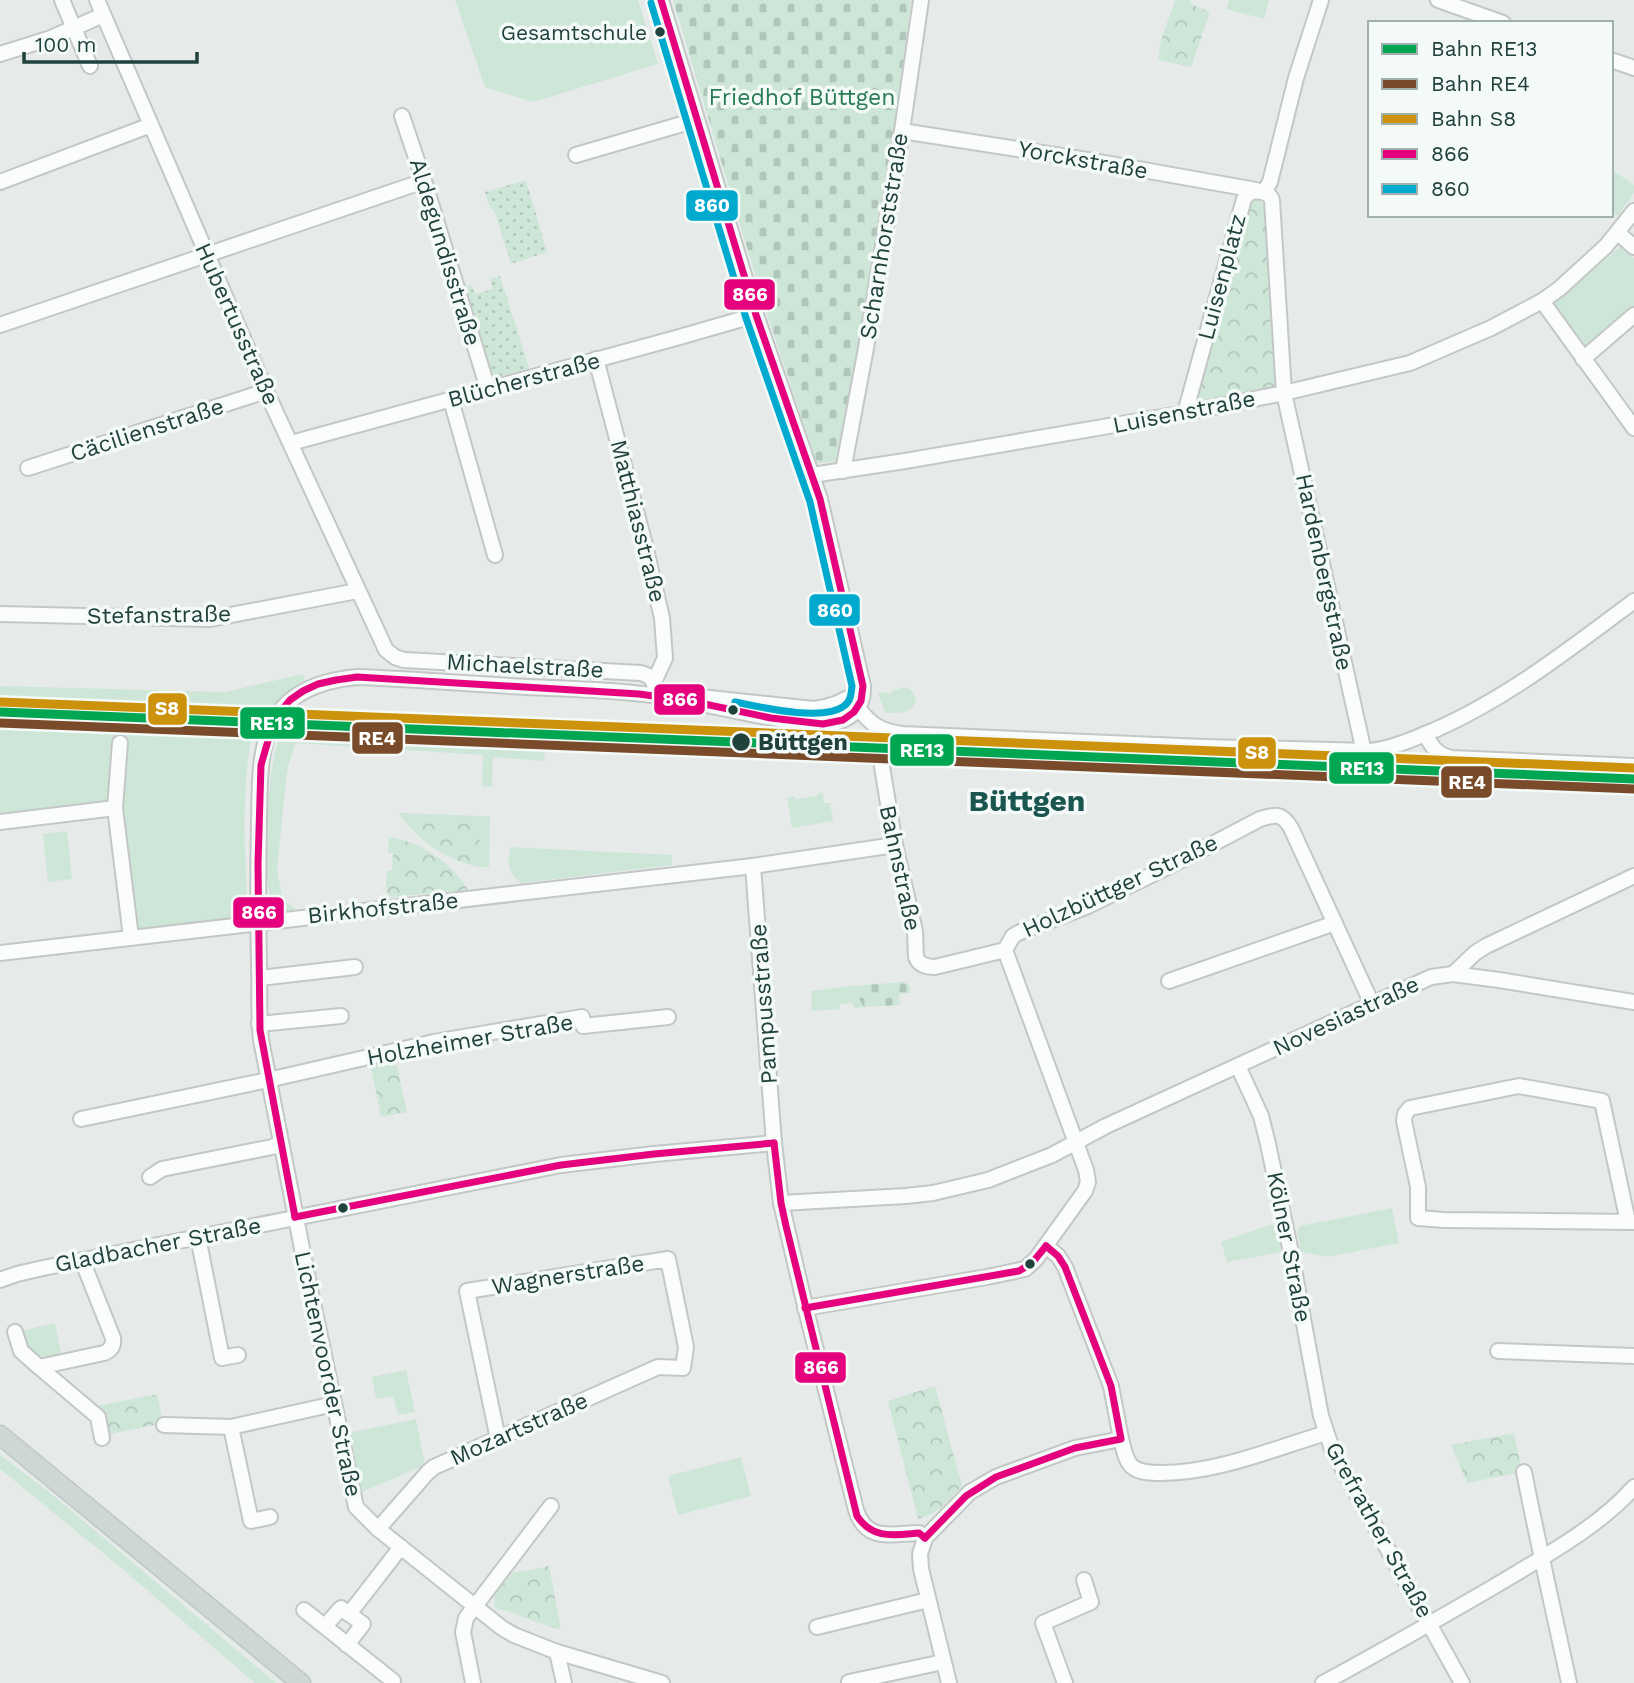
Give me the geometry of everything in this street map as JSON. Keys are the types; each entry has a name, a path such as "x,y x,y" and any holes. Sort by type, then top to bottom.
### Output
{"main road":[{"path":"0,1435 301,1683"}],"street":[{"path":"62,0 90,66"},
{"name":"Hubertusstraße","path":"97,0 266,391 383,645"},
{"path":"661,0 757,315 812,475 863,686 863,699 854,703 878,728 902,734 1364,752 1390,747 1425,734 1476,710 1509,691 1634,601"},
{"name":"Scharnhorststraße","path":"843,471 902,131 921,0"},
{"path":"1264,192 1270,182 1296,78 1321,0"},
{"path":"1438,0 1472,18 1491,21"},
{"path":"0,54 25,47 103,15"},
{"path":"0,48 25,47"},
{"path":"1613,62 1634,68"},
{"name":"Aldegundisstraße","path":"402,117 488,389"},
{"path":"576,155 696,120"},
{"path":"0,181 151,125"},
{"name":"Yorckstraße","path":"902,131 1087,160 1264,192"},
{"path":"0,325 424,181"},
{"name":"Luisenplatz","path":"1185,413 1244,198 1250,192 1264,192 1272,200 1284,393"},
{"name":"Luisenstraße","path":"812,475 1185,413 1410,363 1491,328 1542,301 1618,233 1634,211"},
{"path":"1618,233 1634,247"},
{"path":"1542,301 1634,428"},
{"name":"Blücherstraße","path":"291,443 757,315"},
{"path":"1583,359 1634,316"},
{"name":"Matthiasstraße","path":"596,359 662,618 665,658 654,689"},
{"name":"Cäcilienstraße","path":"28,468 266,391"},
{"name":"Hardenbergstraße","path":"1284,393 1364,752"},
{"path":"451,400 495,555"},
{"name":"Stefanstraße","path":"0,614 210,620 358,591"},
{"name":"Michaelstraße","path":"383,645 391,654 404,660 641,673 649,676 654,689"},
{"name":"Michaelstraße","path":"268,1080 259,1024 261,774 265,743 272,724 292,700 306,690 325,682 357,677 565,689 654,689 676,699 763,717 816,724 835,722 848,717 854,703"},
{"path":"1425,734 1436,752 1452,758 1634,766"},
{"path":"120,743 115,808 131,937"},
{"name":"Bahnstraße","path":"881,767 915,932 916,957 924,966"},
{"path":"0,822 115,808"},
{"name":"Holzbüttger Straße","path":"924,966 935,967 1005,950 1013,936 1020,932 1088,906 1270,816 1286,819 1335,923"},
{"name":"Birkhofstraße","path":"0,953 753,866 895,845"},
{"name":"Pampusstraße","path":"753,866 781,1203 859,1520 872,1532 919,1533 925,1538"},
{"path":"1452,974 1486,946 1634,876"},
{"path":"1170,981 1335,923 1372,1004"},
{"path":"805,1308 1019,1271 1032,1264 1087,1187 1086,1170 1005,950"},
{"path":"260,978 355,967"},
{"name":"Novesiastraße","path":"781,1203 906,1196 954,1189 988,1180 1036,1162 1431,977 1452,974 1634,1002"},
{"path":"259,1024 341,1016"},
{"name":"Holzheimer Straße","path":"268,1080 434,1042 582,1017 583,1026 668,1017"},
{"name":"Kölner Straße","path":"1238,1066 1261,1116 1286,1226 1326,1433"},
{"path":"81,1118 268,1080"},
{"name":"Lichtenvoorder Straße","path":"268,1080 355,1505 378,1529 502,1628 557,1652 657,1682"},
{"path":"1519,1086 1602,1101 1631,1222 1418,1218 1418,1187 1405,1114 1410,1108 1519,1086"},
{"path":"150,1177 162,1169 281,1143"},
{"name":"Gladbacher Straße","path":"0,1280 30,1270 561,1165 774,1143"},
{"path":"198,1237 222,1358 238,1354"},
{"path":"948,1683 920,1561 925,1538 966,1496 996,1477 1075,1448 1121,1439 1114,1394 1065,1267 1058,1256 1046,1246"},
{"name":"Wagnerstraße","path":"498,1439 467,1291 668,1259 686,1347 682,1368"},
{"path":"39,1367 104,1353 111,1349 113,1342 82,1260"},
{"path":"15,1332 20,1351 98,1417 102,1438"},
{"path":"1498,1351 1634,1356"},
{"path":"64,1362 70,1392"},
{"name":"Mozartstraße","path":"378,1529 434,1467 658,1367 682,1368"},
{"path":"164,1425 231,1427 334,1404"},
{"path":"231,1427 251,1521 270,1517"},
{"name":"Grefrather Straße","path":"1121,1439 1127,1461 1133,1468 1144,1472 1182,1473 1212,1468 1326,1433 1332,1450 1462,1683"},
{"path":"1524,1472 1569,1683"},
{"path":"1322,1683 1431,1624 1542,1558 1602,1517 1634,1487"},
{"path":"473,1683 463,1632 466,1618 551,1506"},
{"path":"349,1614 401,1547"},
{"path":"1065,1683 1043,1623 1091,1602 1084,1580"},
{"path":"817,1627 928,1600"},
{"path":"325,1626 341,1608 363,1624 347,1645"},
{"path":"304,1610 393,1681"},
{"path":"557,1652 564,1683"},
{"path":"849,1682 943,1662"}],"green space":[{"path":"455,0 638,0 658,64 533,102 485,87"},
{"name":"Friedhof Büttgen","path":"673,0 911,0 891,157 839,460 834,462 817,463 766,311"},
{"path":"1175,0 1189,0 1193,5 1210,12 1191,67 1158,60 1161,40"},
{"path":"1229,0 1269,0 1264,19 1226,9"},
{"path":"1613,170 1634,185 1634,193 1618,216 1613,212"},
{"path":"526,180 547,252 511,264 494,210 490,208 485,192"},
{"path":"1261,200 1265,208 1276,384 1271,390 1198,404 1194,400 1250,203"},
{"path":"1620,247 1634,258 1634,306 1586,346 1581,346 1551,306"},
{"path":"500,276 530,371 494,380 465,287 471,285 475,294 493,289 490,279"},
{"path":"303,674 305,680 283,695 266,715 218,710 0,701 0,686 225,692"},
{"path":"905,687 912,691 915,704 904,712 885,713 878,693 888,694"},
{"path":"0,719 253,730 245,795 247,903 242,912 228,920 137,930 121,803 0,816"},
{"path":"280,735 545,747 544,761 493,757 492,787 482,786 483,755 295,743 287,771 277,870 283,900 295,908 295,913 281,909 273,902 267,878 270,788"},
{"path":"818,793 823,793 824,803 830,803 833,821 792,828 787,798 818,796"},
{"path":"399,813 481,816 479,867 455,860 433,848 414,832"},
{"path":"481,816 490,816 489,867 479,867"},
{"path":"67,831 72,879 48,882 43,834"},
{"path":"389,837 412,843 434,855 453,871 468,890 391,897 386,885 387,871 392,870 393,853 388,853"},
{"path":"510,847 672,855 672,865 521,883 510,867"},
{"path":"904,982 909,985 910,993 899,994 900,1005 864,1007 851,986"},
{"path":"851,986 864,1007 854,1008 853,1003 840,1004 840,1009 812,1011 811,991"},
{"path":"392,1057 394,1066 397,1066 407,1112 381,1117 370,1062"},
{"path":"1392,1208 1399,1243 1328,1257 1301,1252 1297,1232 1300,1226"},
{"path":"1272,1224 1279,1235 1281,1252 1227,1262 1221,1242"},
{"path":"55,1323 62,1357 40,1360 27,1352 20,1331"},
{"path":"406,1370 415,1412 398,1415 393,1396 376,1399 372,1377"},
{"path":"935,1386 962,1486 937,1510 918,1519 888,1401"},
{"path":"157,1394 163,1423 106,1435 93,1407"},
{"path":"416,1419 425,1465 360,1493 348,1433"},
{"path":"1514,1433 1522,1472 1467,1483 1451,1445"},
{"path":"0,1455 49,1492 276,1683 255,1683 119,1566 0,1469"},
{"path":"741,1457 751,1496 678,1515 668,1476"},
{"path":"549,1566 561,1630 495,1608 494,1595 513,1573"}],"rail line":[{"name":"S8","path":"0,702 1634,768"},
{"name":"RE13","path":"0,712 1634,779"},
{"name":"RE4","path":"0,723 1634,789"}],"transit line":[{"name":"866","path":"295,1217 260,1030 258,864 261,765 272,727 290,700 318,684 357,677 639,694 690,701 771,718 823,724 843,720 854,712 861,701 863,686 820,499 756,315 661,0"},
{"name":"860","path":"651,3 746,318 810,502 852,686 850,697 844,706 822,713 791,712 735,702"},
{"name":"866","path":"774,1143 786,1226 857,1516 863,1524 877,1532 893,1535 919,1533 925,1538"},
{"name":"866","path":"295,1217 561,1165 774,1143"},
{"name":"866","path":"805,1308 1019,1271 1032,1263 1046,1246"},
{"name":"866","path":"925,1538 966,1496 996,1477 1075,1448 1121,1439 1111,1386 1065,1267 1058,1256 1046,1246"}],"place":[{"name":"Gesamtschule","path":"660,32"},
{"name":"Büttgen","path":"741,742"}],"district":[{"name":"Büttgen","path":"1027,800"}]}
